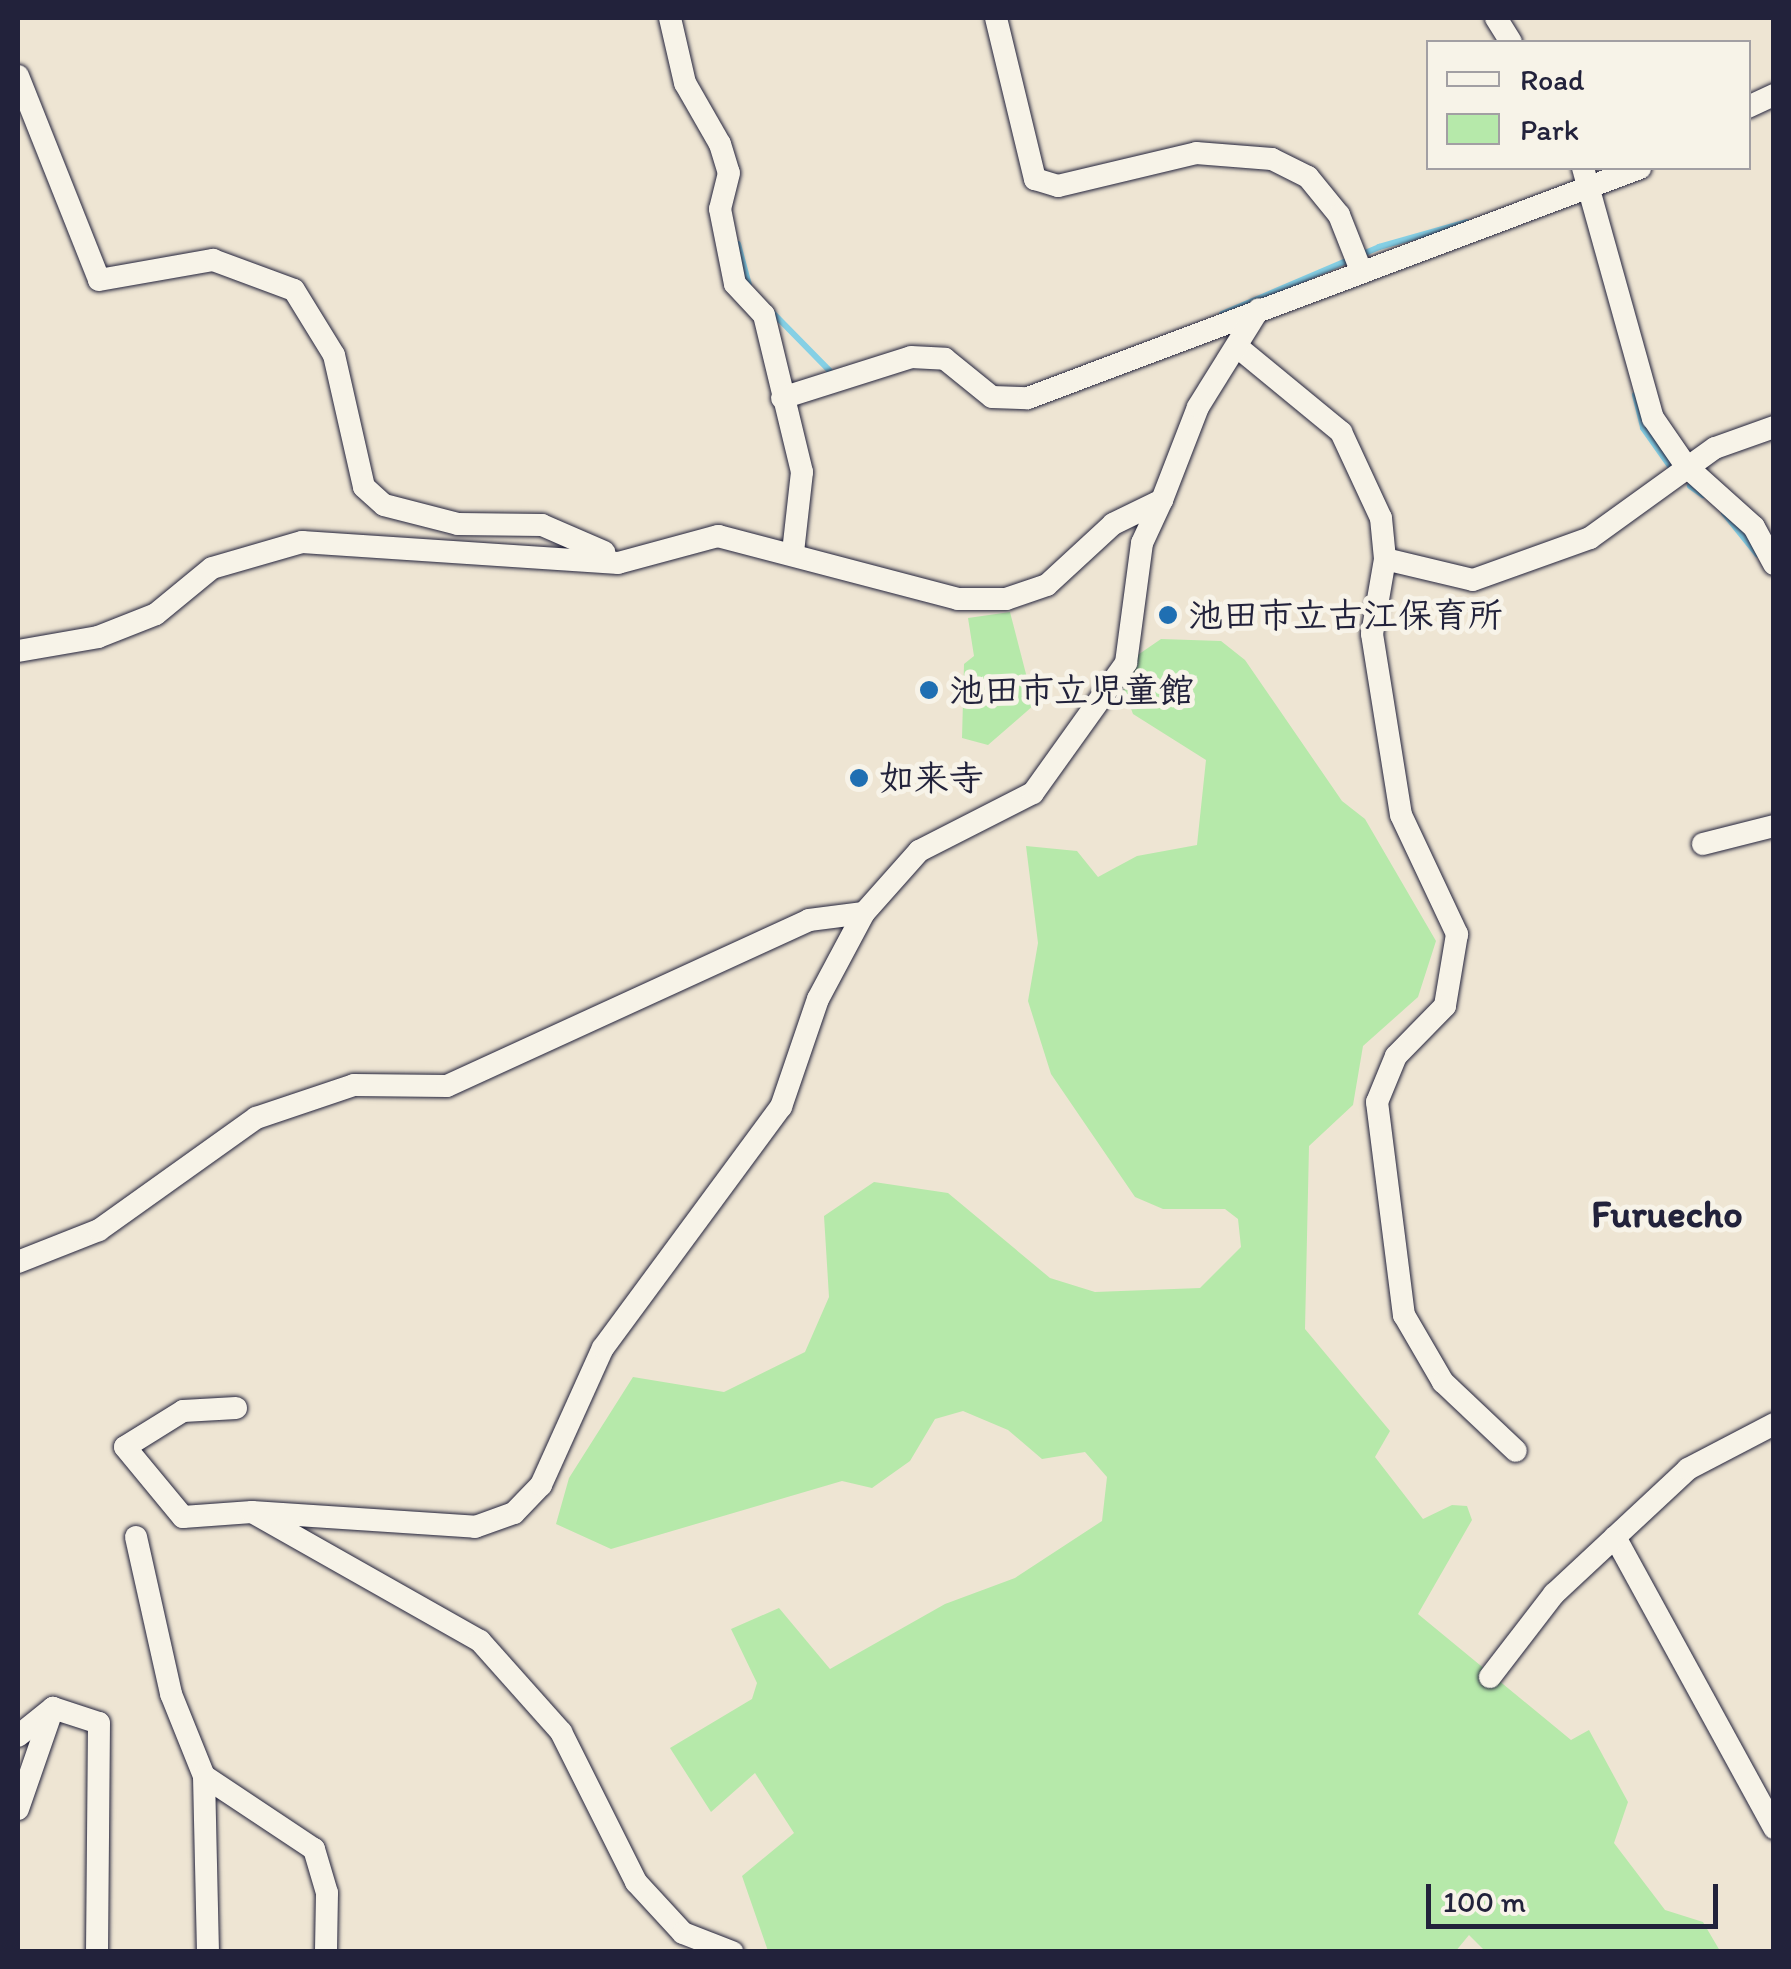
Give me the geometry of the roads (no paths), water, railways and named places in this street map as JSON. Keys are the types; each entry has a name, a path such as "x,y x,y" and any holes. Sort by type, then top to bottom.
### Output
{"street":[{"path":"670,18 684,83 729,174 720,209 735,284 764,315 802,472 793,552"},
{"path":"996,18 1022,154 1036,179 1058,186 1196,153 1272,160 1308,178 1340,215 1360,268"},
{"path":"1496,18 1510,40"},
{"path":"18,76 100,280 213,260 294,290 334,355 364,487 384,505 458,524 542,525 618,562"},
{"path":"782,398 910,358 945,359 992,397 1028,398 1360,268 1491,229 1586,174 1622,170"},
{"path":"1586,174 1653,418 1686,466 1754,528 1774,564"},
{"path":"236,1408 183,1411 126,1447 183,1517 252,1512 475,1528 514,1513 540,1486 603,1348 781,1107 818,999 864,913 919,851 1033,793 1076,740 1126,663 1142,543 1198,407 1240,349 1259,309"},
{"path":"1240,349 1341,432 1366,470 1385,559 1372,634 1400,816 1457,934 1445,1006 1396,1056 1377,1102 1404,1315 1442,1382 1516,1452"},
{"path":"1385,559 1472,580 1605,530 1686,466 1774,427"},
{"path":"18,651 98,638 156,614 212,568 302,542 618,562 718,536 793,552 958,600 1006,599 1047,585 1113,524 1162,500"},
{"path":"1702,844 1774,826"},
{"path":"18,1262 98,1230 256,1118 354,1086 447,1086 809,920 864,913"},
{"path":"1490,1677 1554,1594 1688,1470 1774,1424"},
{"path":"252,1512 275,1533 378,1581 414,1612 480,1641 561,1732 636,1882 683,1934 732,1952"},
{"path":"1615,1536 1774,1828"},
{"path":"136,1537 171,1694 204,1776 208,1952"},
{"path":"18,1736 53,1708"},
{"path":"18,1809 53,1708"},
{"path":"53,1708 99,1723 98,1952"},
{"path":"204,1776 314,1849 326,1893 326,1952"}],"waterway":[{"path":"1222,314 1379,247 1467,222"},
{"path":"738,244 749,285"},
{"path":"773,313 834,375"},
{"path":"1635,395 1643,428 1674,472"},
{"path":"1690,486 1703,495"},
{"path":"1724,513 1757,554"}],"place":[{"name":"池田市立古江保育所","path":"1168,615"},
{"name":"池田市立児童館","path":"929,690"},
{"name":"如来寺","path":"859,778"}],"district":[{"name":"Furuecho","path":"1667,1215"}]}
